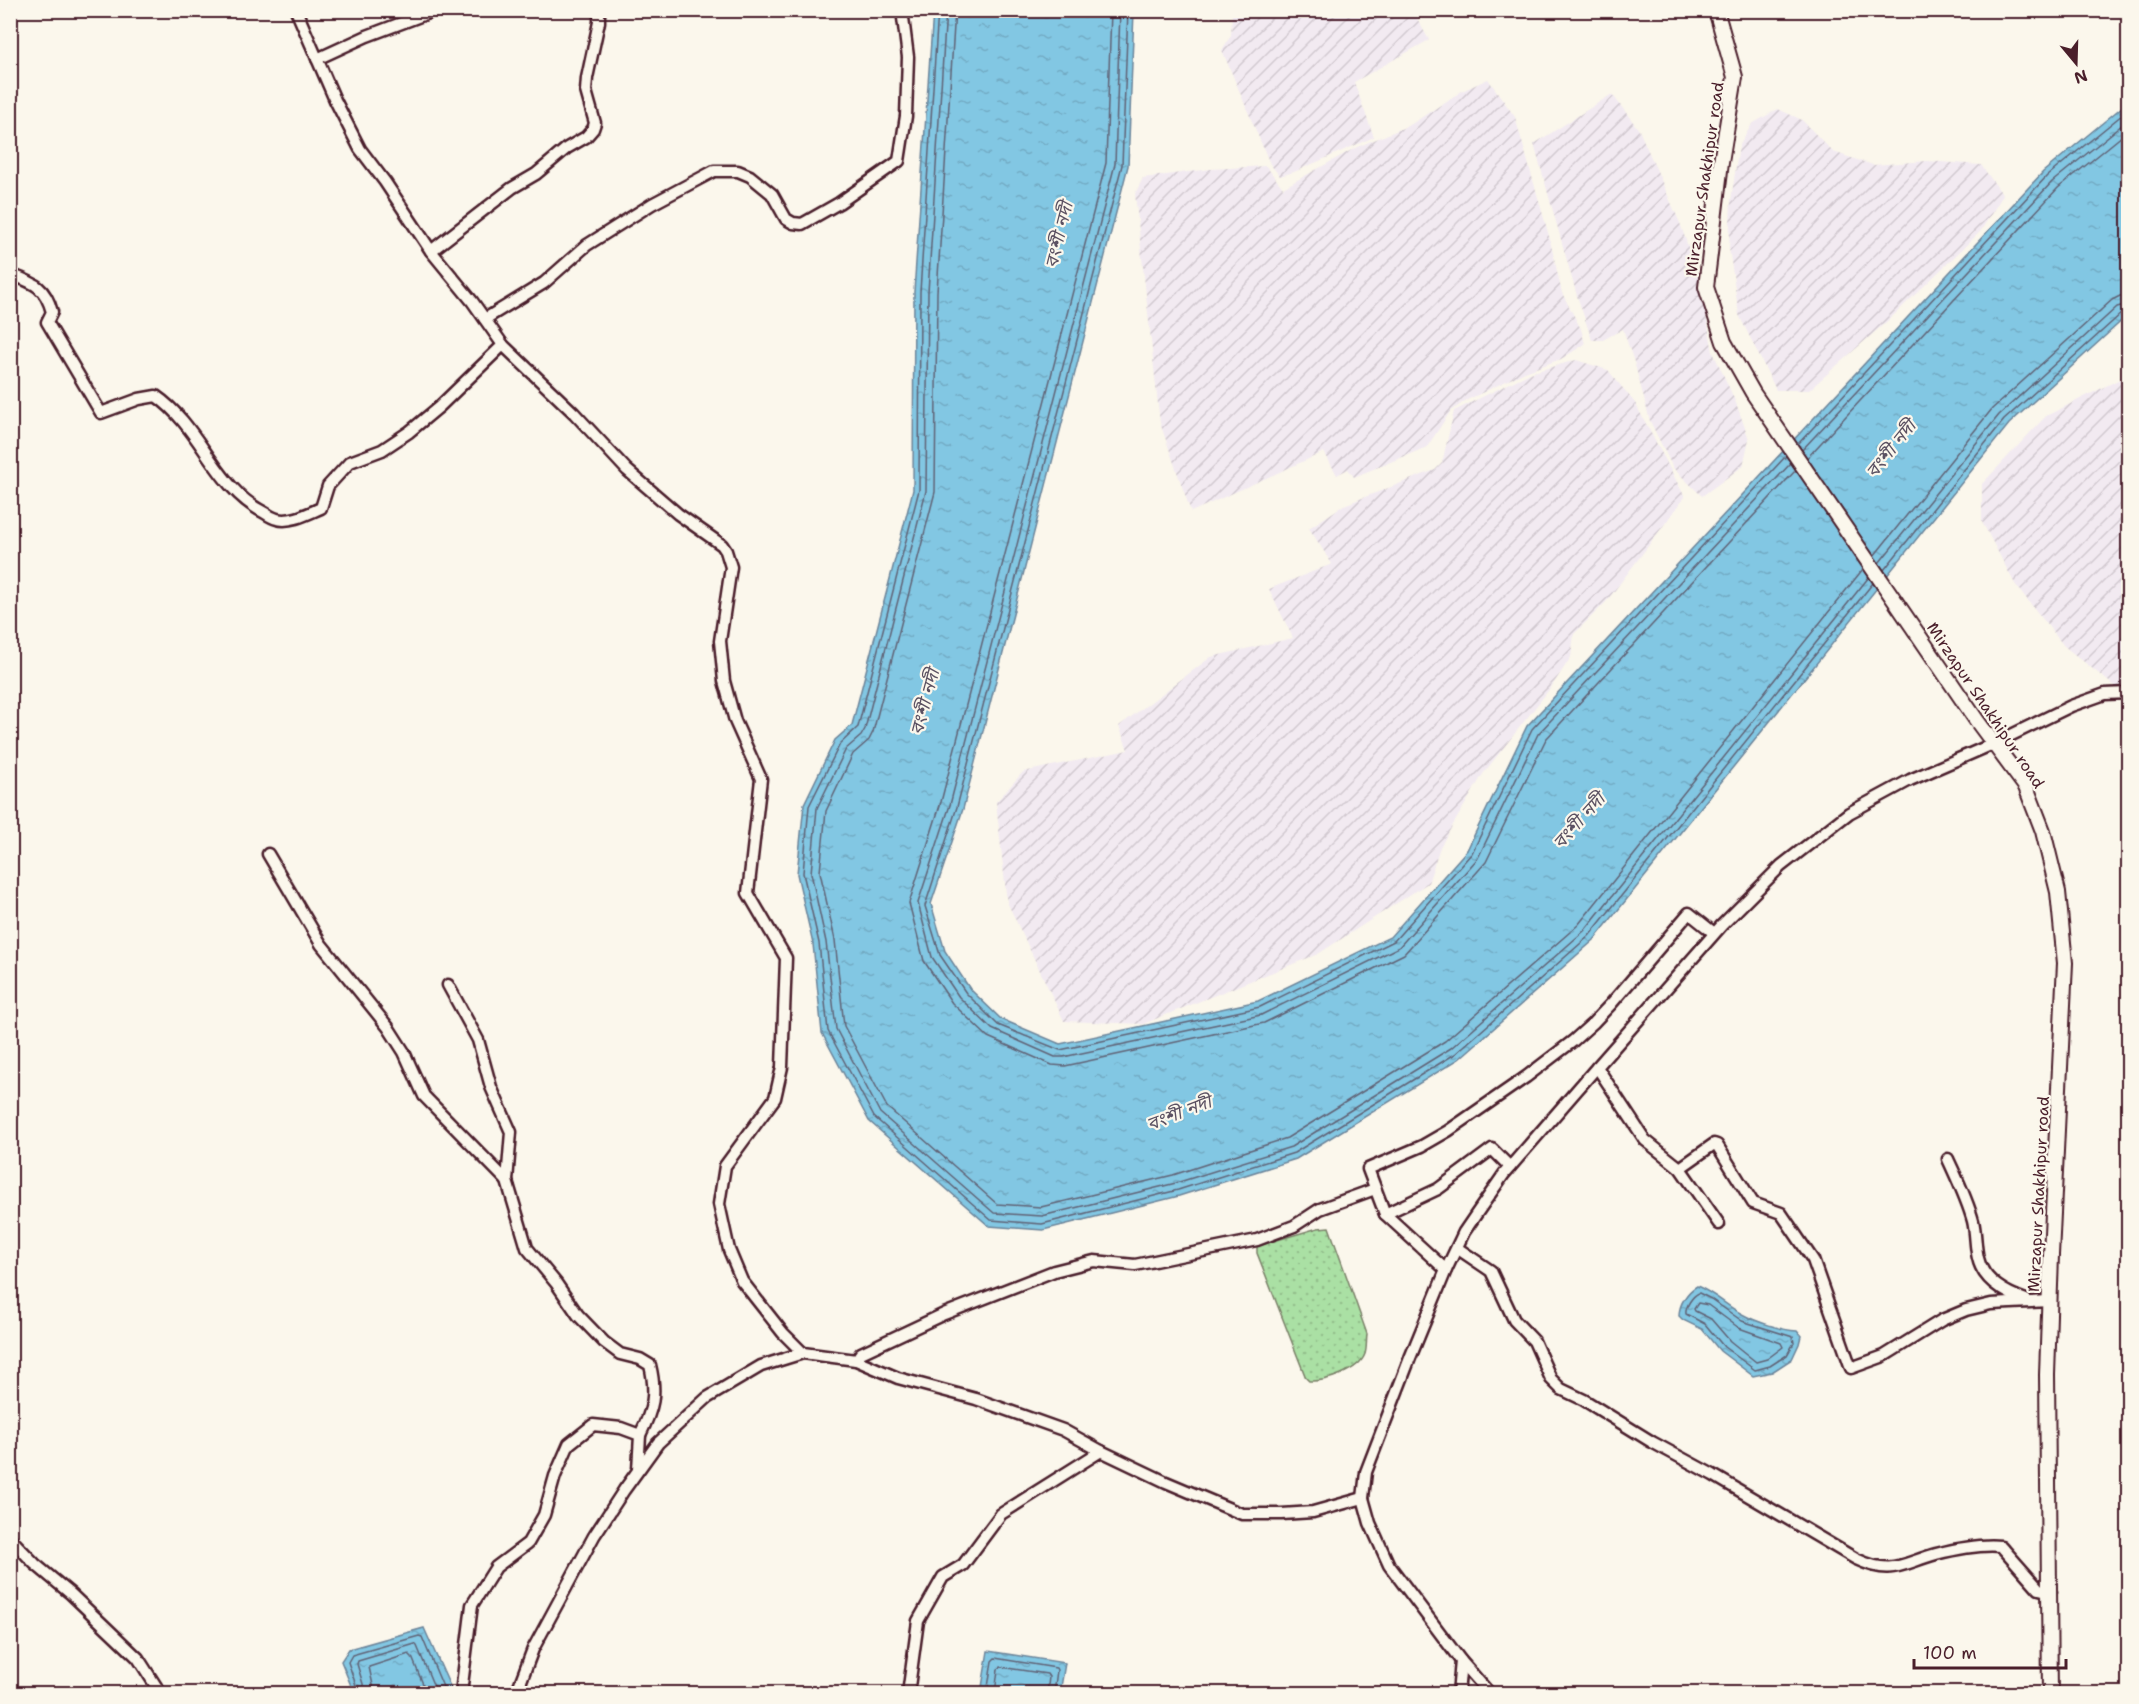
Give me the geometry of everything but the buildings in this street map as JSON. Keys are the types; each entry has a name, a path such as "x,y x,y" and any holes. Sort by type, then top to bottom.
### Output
{"main road":[{"name":"Mirzapur Shakhipur road","path":"1716,10 1735,77 1720,162 1706,287 1724,342 1753,393 1977,721 2026,787 2043,831 2059,904 2065,963 2047,1387 2051,1592 2050,1694"}],"street":[{"path":"296,10 360,149 431,251 503,345 574,413 627,470 678,514 722,544 729,559 731,567 720,640 724,681 735,721 761,779 748,894 786,958 782,1067 775,1098 725,1166 719,1204 729,1250 742,1281 783,1333 803,1353"},
{"path":"317,59 367,36 436,10"},
{"path":"431,251 512,188 536,174 567,148 586,137 593,129 595,123 586,84 600,22 599,10"},
{"path":"485,319 544,283 587,245 652,204 714,171 738,171 750,176 772,194 786,219 802,224 839,203 889,169 899,161 906,116 908,57 902,10"},
{"path":"10,274 33,283 48,296 52,312 47,322 101,413 139,399 156,396 171,406 233,491 249,505 278,520 300,517 321,508 328,486 350,462 382,450 409,432 439,407 503,345"},
{"path":"1490,1694 1461,1661 1389,1565 1370,1523 1363,1498 1366,1472 1446,1270 1477,1213 1510,1167 1714,933 1781,866 1849,813 1910,780 1993,744 2071,706 2105,694 2128,693"},
{"path":"268,854 321,944 388,1027 405,1052 424,1096 507,1181"},
{"path":"1446,1270 1385,1214 1368,1169 1422,1146 1464,1121 1526,1077 1593,1023 1689,913 1714,933"},
{"path":"448,985 478,1040 491,1087 511,1132 507,1181 528,1248 578,1315 604,1342 620,1354 640,1359 650,1365 655,1383 652,1410 640,1435 638,1470"},
{"path":"1597,1067 1645,1140 1680,1168 1719,1224"},
{"path":"1680,1168 1714,1144 1718,1145 1753,1203 1781,1213 1813,1260 1851,1368 1884,1356 1942,1320 1966,1310 1991,1304 2049,1300"},
{"path":"1385,1214 1438,1189 1492,1149 1510,1167"},
{"path":"1948,1159 1973,1221 1978,1260 1983,1271 1996,1286 2012,1296 2032,1302"},
{"path":"856,1360 861,1353 944,1314 1054,1271 1094,1262 1135,1265 1257,1240 1294,1226 1320,1209 1375,1189"},
{"path":"1457,1248 1491,1271 1514,1320 1534,1341 1551,1380 1562,1389 1652,1442 1848,1555 1872,1566 1895,1568 1937,1554 1989,1545 2001,1546 2039,1589 2051,1592"},
{"path":"516,1694 533,1649 594,1536 658,1443 707,1398 761,1366 803,1353 856,1360 898,1378 976,1399 1063,1430 1166,1482 1242,1514 1314,1512 1363,1498"},
{"path":"463,1694 462,1685 472,1605 496,1567 528,1543 544,1515 555,1476 569,1444 593,1425 621,1428 640,1435"},
{"path":"908,1694 918,1621 943,1577 963,1565 1001,1514 1101,1451"},
{"path":"10,1538 35,1564 71,1594 138,1658 161,1694"},
{"path":"1458,1694 1461,1661"}],"shaded area":[{"path":"1230,10 1413,11 1429,40 1354,82 1374,137 1280,176 1270,164 1222,50 1231,35"},
{"path":"1488,79 1515,117 1549,236 1562,293 1581,329 1585,344 1561,359 1525,372 1465,401 1450,412 1427,447 1354,477 1348,469 1337,475 1324,452 1191,512 1160,423 1135,194 1143,178 1211,169 1266,166 1283,188 1357,147 1410,125 1462,91"},
{"path":"1612,94 1639,130 1680,223 1699,279 1713,352 1749,439 1743,466 1702,496 1673,468 1650,421 1623,329 1603,340 1592,340 1577,296 1534,144"},
{"path":"1778,109 1802,120 1833,152 1873,165 1927,161 1981,165 2003,195 1980,232 1893,316 1809,390 1776,390 1739,315 1729,248 1731,200 1739,146 1752,124"},
{"path":"1576,360 1608,370 1635,403 1685,497 1606,602 1574,634 1571,657 1552,686 1483,774 1440,847 1428,883 1318,954 1143,1024 1064,1021 1007,902 996,802 1023,772 1128,750 1119,726 1211,657 1293,638 1269,589 1332,564 1309,528 1344,505 1435,470 1442,463 1454,411 1530,373"},
{"path":"2128,375 2128,689 2118,689 2064,646 2015,584 1982,522 1982,484 2046,416"}],"green space":[{"path":"1329,1227 1367,1334 1366,1349 1362,1360 1349,1370 1324,1380 1309,1381 1257,1253 1257,1246 1318,1228"}],"water":[{"name":"বংশী নদী","path":"933,11 1134,11 1128,166 963,809 931,904 945,951 970,989 1001,1019 1060,1044 1258,1001 1390,937 1467,850 1527,726 2043,172 2128,102 2128,315 2009,424 1594,940 1459,1059 1296,1159 1179,1196 1043,1230 989,1226 869,1121 822,1033 813,944 797,874 804,804 835,740 852,725 913,490 914,292"},
{"path":"1697,1286 1748,1317 1762,1323 1797,1331 1801,1336 1792,1359 1772,1372 1753,1376 1720,1351 1702,1329 1679,1316 1684,1299"},
{"path":"424,1628 453,1693 354,1693 341,1661 349,1649"},
{"path":"988,1651 1065,1663 1060,1693 981,1693"}]}
